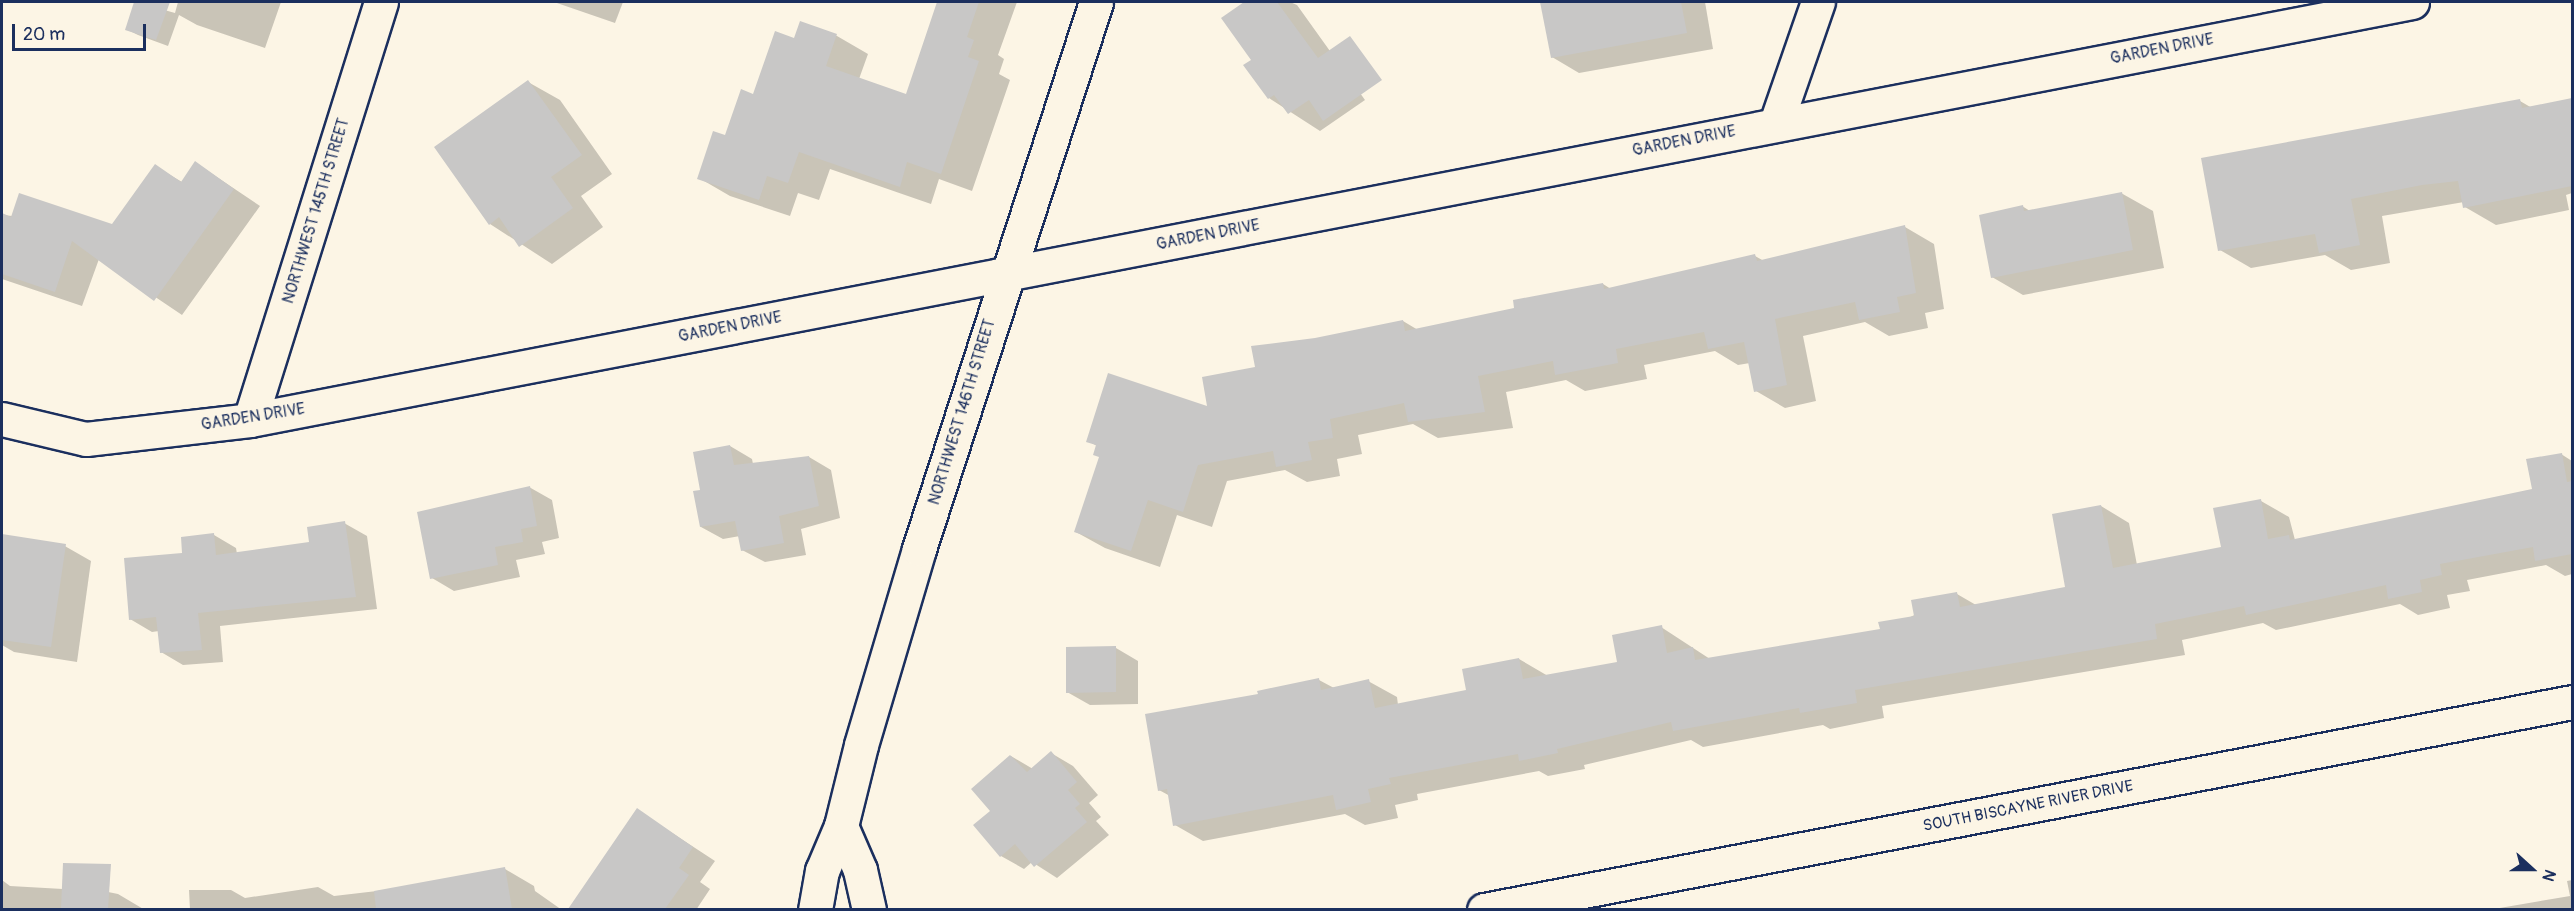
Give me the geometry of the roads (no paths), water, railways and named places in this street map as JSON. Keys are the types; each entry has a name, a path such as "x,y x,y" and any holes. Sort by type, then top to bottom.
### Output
{"street":[{"name":"NORTHWEST 145TH STREET","path":"250,420 381,2"},
{"name":"NORTHWEST 146TH STREET","path":"815,909 822,872 841,826 861,745 1005,274 1096,2"},
{"path":"1776,123 1818,2"},
{"name":"GARDEN DRIVE","path":"2,419 86,439 250,420 1776,123 2412,2"},
{"name":"SOUTH BISCAYNE RIVER DRIVE","path":"1484,909 2572,702"},
{"path":"841,826 860,870 869,909"}]}
